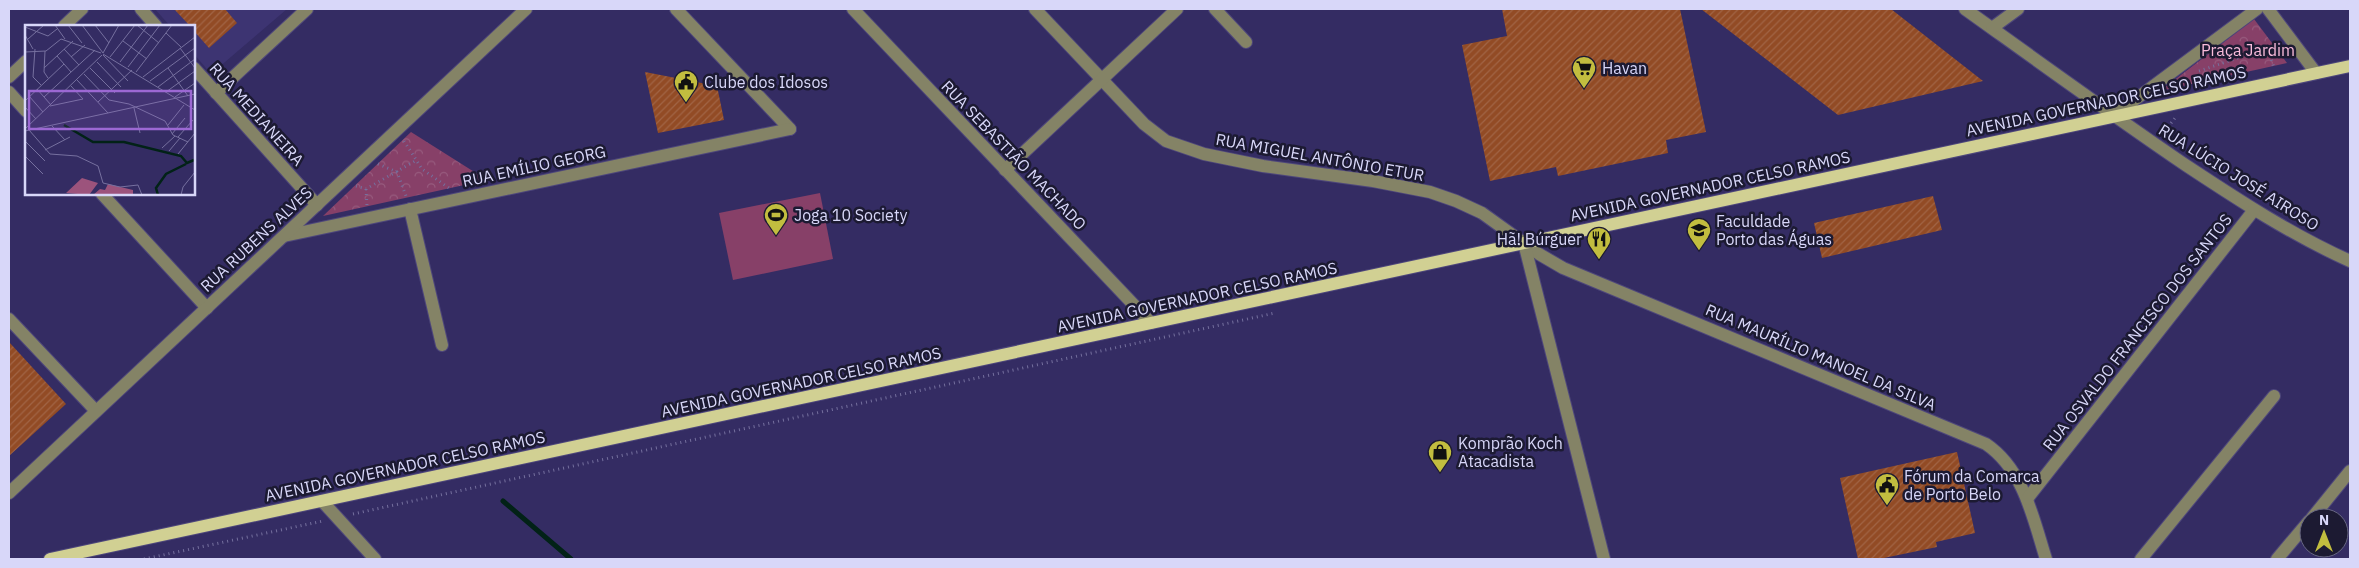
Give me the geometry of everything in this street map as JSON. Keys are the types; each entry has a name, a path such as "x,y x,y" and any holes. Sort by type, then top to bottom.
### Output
{"main road":[{"name":"AVENIDA GOVERNADOR CELSO RAMOS","path":"50,559 2350,66"}],"street":[{"path":"65,25 82,9"},
{"path":"141,9 155,25"},
{"path":"216,93 307,9"},
{"name":"RUA RUBENS ALVES","path":"9,493 526,9"},
{"name":"RUA EMÍLIO GEORG","path":"284,236 790,129 676,9"},
{"name":"RUA SEBASTIÃO MACHADO","path":"853,9 1151,323"},
{"name":"RUA MIGUEL ANTÔNIO ETUR","path":"1035,9 1154,133 1174,144 1263,166 1373,181 1430,192 1482,213 1524,243"},
{"path":"1005,170 1177,9"},
{"path":"1215,9 1246,42"},
{"name":"RUA LÚCIO JOSÉ AIROSO","path":"1965,9 2113,116 2254,210 2292,232 2350,261"},
{"path":"1992,28 2018,9"},
{"path":"2113,116 2256,9"},
{"path":"2268,9 2316,73"},
{"path":"9,77 25,62"},
{"name":"RUA MEDIANEIRA","path":"195,69 317,205"},
{"path":"9,92 25,110"},
{"path":"103,195 207,308"},
{"path":"410,209 442,344"},
{"name":"RUA OSVALDO FRANCISCO DOS SANTOS","path":"2027,499 2254,210"},
{"path":"1524,243 1604,559"},
{"name":"RUA MAURÍLIO MANOEL DA SILVA","path":"1524,243 1563,268 1975,439 1996,451 2008,464 2027,499 2046,559"},
{"path":"9,319 96,412"},
{"path":"2141,559 2274,396"},
{"path":"2320,508 2350,471"},
{"path":"322,501 375,559"},
{"path":"2277,559 2299,533"}],"path":[{"path":"2182,64 2186,76 2268,48 2279,81"},
{"path":"2159,146 2168,137 2168,127 2176,116"},
{"path":"398,129 415,161 422,169 463,198"},
{"path":"366,159 396,172 410,209"},
{"path":"366,189 415,161"},
{"path":"144,559 1276,313"}],"shaded area":[{"path":"155,9 287,9 211,74 195,55 195,25 169,25"}],"green space":[{"name":"Praça Jardim","path":"2254,19 2287,63 2160,91"},
{"path":"411,132 487,180 323,216"},
{"name":"Joga 10 Society","path":"820,193 833,259 733,280 719,213"}],"building":[{"path":"174,9 225,9 237,23 209,48 195,32 195,25 189,25"},
{"name":"Havan","path":"1502,9 1680,9 1706,132 1666,140 1668,153 1558,176 1556,167 1490,181 1462,45 1507,36"},
{"path":"1701,9 1891,9 1983,81 1838,115"},
{"name":"Clube dos Idosos","path":"645,72 717,86 724,120 658,133"},
{"path":"1933,196 1942,230 1822,258 1814,223"},
{"path":"9,342 66,404 9,456"},
{"name":"Fórum da Comarca de Porto Belo","path":"1957,452 1975,533 1936,542 1937,547 1879,559 1858,559 1840,478"}],"waterway":[{"path":"503,501 571,559"}],"place":[{"name":"Havan","path":"1584,89"},
{"name":"Clube dos Idosos","path":"686,103"},
{"name":"Joga 10 Society","path":"776,236"},
{"name":"Faculdade Porto das Águas","path":"1699,251"},
{"name":"Hã! Búrguer","path":"1599,260"},
{"name":"Komprão Koch Atacadista","path":"1440,473"},
{"name":"Fórum da Comarca de Porto Belo","path":"1887,506"}]}
